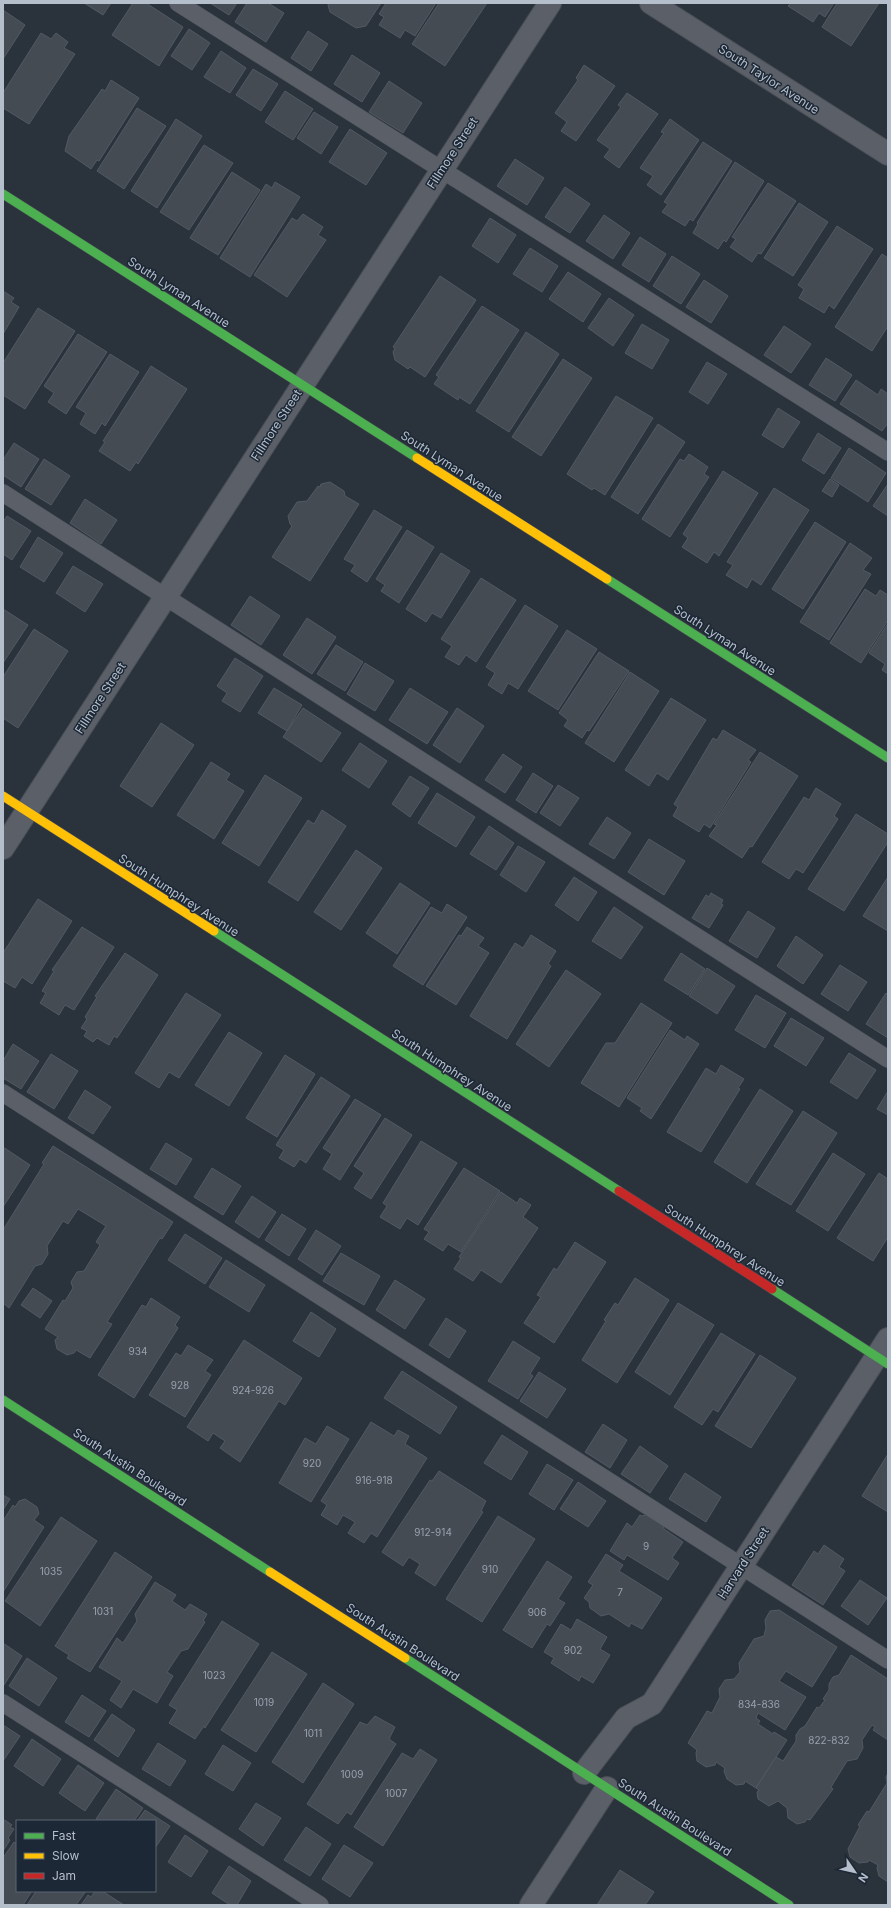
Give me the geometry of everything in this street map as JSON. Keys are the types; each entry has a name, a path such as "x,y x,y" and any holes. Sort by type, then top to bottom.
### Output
{"street":[{"name":"Fillmore Street","path":"3,848 550,3"},
{"name":"South Taylor Avenue","path":"651,3 888,154"},
{"name":"South Lyman Avenue","path":"3,194 888,758"},
{"name":"South Humphrey Avenue","path":"3,796 882,1360"},
{"name":"Harvard Street","path":"584,1773 626,1718 652,1704 741,1566 882,1360 888,1339"},
{"name":"South Austin Boulevard","path":"3,1400 789,1905"},
{"path":"531,1905 607,1788"}],"lane":[{"path":"178,3 888,452"},
{"path":"3,493 888,1059"},
{"path":"3,1093 888,1660"},
{"path":"3,1703 320,1905"}],"building":[{"path":"84,3 111,3 103,15"},
{"path":"133,3 146,3 183,27 159,66 112,35"},
{"path":"210,3 237,3 229,15"},
{"path":"247,3 268,3 284,13 266,42 235,22"},
{"path":"329,3 381,3 366,26 356,28 330,12 328,5"},
{"path":"386,3 436,3 415,36 405,30 400,38 379,25 384,17 379,14"},
{"path":"439,3 487,3 445,66 412,44"},
{"path":"791,3 834,3 825,17 819,13 813,22 788,6"},
{"path":"837,3 879,3 851,46 822,27"},
{"path":"3,10 25,25 3,59"},
{"path":"189,29 210,43 192,70 171,56"},
{"path":"308,31 328,44 311,71 291,58"},
{"path":"41,33 51,39 56,33 68,42 64,48 75,54 29,124 3,108 3,93"},
{"path":"221,51 246,68 230,93 204,77"},
{"path":"352,55 380,73 362,102 334,84"},
{"path":"584,65 615,86 576,141 561,131 567,122 555,113 578,80 576,78"},
{"path":"253,69 278,84 261,111 236,95"},
{"path":"111,80 139,98 99,161 97,160 91,169 65,151 69,136 102,89 105,91"},
{"path":"389,81 422,103 403,133 369,112"},
{"path":"285,91 313,109 293,140 265,122"},
{"path":"627,93 658,114 619,168 604,157 610,149 597,140 621,107 618,105"},
{"path":"137,108 166,126 124,189 97,171"},
{"path":"314,112 338,127 321,154 297,138"},
{"path":"176,119 202,136 157,208 131,191"},
{"path":"670,119 699,140 661,195 647,185 653,176 640,168 664,133 661,132"},
{"path":"350,129 387,153 366,185 329,162"},
{"path":"703,142 732,161 693,221 690,219 685,226 662,212 668,204 664,202"},
{"path":"204,145 233,163 189,230 160,212"},
{"path":"515,159 544,178 527,205 497,186"},
{"path":"735,162 764,181 726,242 724,240 718,249 693,233 698,224 697,223"},
{"path":"232,172 260,190 218,255 190,238"},
{"path":"275,182 300,197 250,277 220,258 266,184 272,188"},
{"path":"768,183 796,201 761,254 758,253 752,262 730,247 736,239 732,237"},
{"path":"565,187 590,204 570,233 545,217"},
{"path":"799,203 828,222 793,276 764,258"},
{"path":"303,214 323,227 318,235 326,240 287,297 254,275 292,218 297,221"},
{"path":"604,215 630,233 613,259 586,241"},
{"path":"490,218 516,235 498,263 472,246"},
{"path":"837,226 873,249 834,309 829,305 824,313 799,298 804,289 798,285"},
{"path":"640,237 666,254 649,282 622,265"},
{"path":"530,248 558,266 542,292 513,274"},
{"path":"882,254 888,258 888,326 872,351 835,327"},
{"path":"672,256 700,274 681,304 653,286"},
{"path":"568,272 601,294 583,322 549,299"},
{"path":"440,276 476,300 425,377 410,367 408,369 395,360 393,352 395,348 393,347"},
{"path":"704,280 728,296 711,323 686,307"},
{"path":"3,291 14,298 11,302 19,307 3,334"},
{"path":"609,298 634,315 613,346 588,328"},
{"path":"482,306 519,330 470,404 459,397 458,400 434,384 439,377 436,375"},
{"path":"38,308 75,331 25,409 3,395 3,363"},
{"path":"642,324 669,340 652,369 625,353"},
{"path":"784,326 811,344 791,373 764,355"},
{"path":"526,332 559,354 509,432 476,411"},
{"path":"78,334 107,352 66,414 48,402 54,393 44,386"},
{"path":"110,354 139,372 105,426 102,423 95,434 80,424 86,413 76,407"},
{"path":"826,358 852,375 835,401 809,385"},
{"path":"563,359 592,378 541,456 512,437"},
{"path":"707,362 727,374 708,404 689,392"},
{"path":"151,366 187,389 138,464 136,462 130,471 99,451 105,442 103,441"},
{"path":"856,380 878,395 881,389 888,394 888,423 882,431 840,404"},
{"path":"616,396 653,418 605,495 594,488 592,490 567,474"},
{"path":"778,408 800,422 783,448 762,435"},
{"path":"658,424 685,442 638,514 611,497"},
{"path":"818,433 841,448 824,474 802,460"},
{"path":"14,443 39,459 21,487 3,475 3,460"},
{"path":"849,448 886,473 868,502 831,478"},
{"path":"689,454 708,467 704,474 709,477 670,537 642,519 680,459 684,461"},
{"path":"44,459 70,476 51,505 25,489"},
{"path":"723,471 758,493 719,556 714,552 707,563 682,547 688,538 683,534"},
{"path":"830,479 839,485 832,497 822,491"},
{"path":"330,482 344,491 345,496 359,504 310,581 272,557 292,526 288,516 297,502 307,501 318,486 320,487 321,484"},
{"path":"888,484 888,516 873,506"},
{"path":"774,488 809,510 761,585 752,579 747,588 726,575 733,565 727,562"},
{"path":"85,499 117,520 101,544 70,523"},
{"path":"374,510 402,527 367,582 351,571 355,565 344,559"},
{"path":"7,516 31,531 12,560 3,554 3,522"},
{"path":"815,522 846,542 803,609 772,589"},
{"path":"407,530 434,547 399,603 381,591 385,585 376,579"},
{"path":"38,537 63,553 44,582 20,567"},
{"path":"850,543 872,558 863,570 871,574 829,640 800,622"},
{"path":"441,553 470,571 441,618 432,613 426,622 406,609"},
{"path":"73,566 103,584 85,612 56,593"},
{"path":"481,578 516,600 476,662 466,655 459,665 445,657 452,646 441,639"},
{"path":"865,589 876,596 880,590 888,595 888,620 861,663 830,643"},
{"path":"250,596 280,616 261,645 231,625"},
{"path":"525,605 558,626 518,689 508,683 502,694 488,685 495,673 486,667"},
{"path":"3,609 28,625 3,663"},
{"path":"307,618 336,637 312,674 283,655"},
{"path":"888,623 888,674 882,670 885,664 869,653"},
{"path":"34,629 68,651 18,728 3,718 3,677"},
{"path":"567,630 597,649 558,710 528,691"},
{"path":"336,645 363,662 345,691 317,674"},
{"path":"599,652 629,671 589,731 587,730 582,738 564,726 568,720 559,713"},
{"path":"235,658 263,676 240,712 222,701 227,693 217,686"},
{"path":"365,663 394,681 375,711 347,694"},
{"path":"630,672 659,691 614,762 585,743"},
{"path":"274,688 302,705 287,731 258,713"},
{"path":"410,688 448,712 427,744 389,720"},
{"path":"671,698 706,720 668,780 657,773 649,786 625,770"},
{"path":"303,708 341,733 321,762 283,737"},
{"path":"457,708 484,726 460,763 433,745"},
{"path":"161,723 194,745 152,807 120,786"},
{"path":"723,730 756,750 748,760 751,762 710,828 704,824 699,832 673,816 678,807 674,804 713,738 717,740"},
{"path":"360,743 387,761 369,788 342,770"},
{"path":"760,752 798,776 752,847 750,846 742,858 709,836 717,825 714,824"},
{"path":"503,754 522,767 505,793 485,780"},
{"path":"211,762 230,774 226,780 244,791 214,839 177,815"},
{"path":"533,773 553,786 536,813 516,800"},
{"path":"265,775 302,798 259,866 222,843"},
{"path":"410,776 429,788 410,817 392,804"},
{"path":"558,785 579,798 560,826 540,813"},
{"path":"816,788 841,804 834,816 838,819 803,873 796,869 789,879 762,862 804,797 809,800"},
{"path":"437,793 475,817 456,847 418,823"},
{"path":"322,810 346,826 298,901 268,882 308,820 314,824"},
{"path":"856,814 888,834 888,842 844,911 808,889"},
{"path":"607,817 631,833 614,859 589,844"},
{"path":"489,826 514,843 496,870 470,854"},
{"path":"649,839 685,861 664,895 628,872"},
{"path":"518,846 545,862 526,892 500,875"},
{"path":"356,850 382,868 341,930 314,912"},
{"path":"574,877 597,892 578,921 555,905"},
{"path":"888,877 888,931 863,916"},
{"path":"400,883 430,903 397,954 366,933"},
{"path":"711,893 723,900 721,904 723,905 709,928 692,918 706,895 709,897"},
{"path":"38,899 72,921 32,984 22,977 15,988 3,981 3,953"},
{"path":"447,904 467,917 423,985 393,966 431,907 442,913"},
{"path":"614,907 643,927 621,959 592,941"},
{"path":"748,911 775,928 757,958 729,941"},
{"path":"82,927 114,947 74,1010 65,1005 59,1015 40,1003 46,993 42,991 54,971 52,970"},
{"path":"467,927 484,938 478,946 489,953 456,1005 426,986 459,935 461,936"},
{"path":"531,935 556,951 548,964 551,966 507,1039 470,1016 515,943 523,948"},
{"path":"796,936 823,955 803,984 777,966"},
{"path":"125,953 158,975 117,1038 114,1036 109,1045 97,1038 93,1042 84,1036 87,1031 81,1028 87,1019 85,1017 97,997 95,996"},
{"path":"681,953 705,969 688,995 664,980"},
{"path":"840,965 867,982 848,1011 821,994"},
{"path":"707,968 735,986 717,1014 689,996"},
{"path":"566,970 601,994 549,1067 516,1044"},
{"path":"186,993 221,1015 179,1078 169,1072 159,1088 135,1073"},
{"path":"886,993 888,995 888,1038 866,1024"},
{"path":"756,995 786,1013 765,1048 735,1030"},
{"path":"641,1003 672,1023 619,1107 581,1083 606,1043 615,1043"},
{"path":"791,1018 824,1038 806,1066 774,1046"},
{"path":"670,1030 685,1040 687,1036 699,1044 651,1119 640,1111 642,1108 627,1098"},
{"path":"229,1032 262,1053 229,1106 195,1085"},
{"path":"13,1044 39,1061 21,1089 3,1078 3,1061"},
{"path":"849,1053 876,1070 857,1099 830,1082"},
{"path":"51,1054 78,1071 54,1109 27,1092"},
{"path":"285,1055 315,1074 277,1137 246,1118"},
{"path":"721,1065 744,1079 738,1088 740,1089 701,1152 667,1132 706,1068 716,1074"},
{"path":"321,1077 350,1096 306,1163 300,1159 294,1167 279,1158 284,1150 276,1145"},
{"path":"760,1089 793,1111 747,1183 714,1162"},
{"path":"85,1090 111,1107 93,1134 68,1118"},
{"path":"888,1091 888,1115 877,1109"},
{"path":"355,1099 381,1115 340,1180 323,1169 332,1154 323,1148"},
{"path":"803,1111 837,1133 791,1205 756,1184"},
{"path":"385,1118 412,1135 371,1199 354,1188 364,1173 354,1166"},
{"path":"421,1141 457,1163 418,1225 407,1218 400,1229 380,1217 387,1206 383,1203"},
{"path":"166,1143 192,1159 176,1185 150,1169"},
{"path":"53,1146 173,1222 162,1239 160,1238 107,1322 112,1324 90,1358 76,1350 74,1353 67,1355 57,1349 55,1340 58,1337 45,1329 63,1300 65,1301 73,1288 71,1282 77,1272 84,1271 100,1245 96,1242 106,1226 78,1209 68,1224 63,1221 47,1246 48,1254 42,1264 35,1266 9,1308 3,1303 3,1230 44,1164 42,1163"},
{"path":"3,1147 30,1165 3,1207"},
{"path":"833,1153 865,1174 828,1231 796,1211"},
{"path":"212,1168 241,1186 223,1215 194,1197"},
{"path":"464,1168 500,1191 461,1252 448,1244 443,1251 424,1239 429,1232 424,1229"},
{"path":"879,1173 888,1179 888,1237 873,1261 837,1238"},
{"path":"501,1192 517,1203 520,1198 531,1205 523,1217 538,1228 501,1283 481,1270 473,1281 454,1269 461,1258 459,1257"},
{"path":"252,1196 276,1212 259,1238 235,1222"},
{"path":"282,1214 306,1229 289,1256 265,1240"},
{"path":"316,1230 341,1246 322,1275 298,1259"},
{"path":"185,1234 222,1258 205,1284 168,1260"},
{"path":"575,1242 606,1262 554,1343 524,1323 541,1297 537,1295 554,1268 557,1270"},
{"path":"341,1253 380,1276 364,1305 323,1281"},
{"path":"226,1260 265,1285 249,1312 209,1287"},
{"path":"635,1278 669,1300 617,1383 582,1360 606,1321 604,1320 615,1303 618,1305"},
{"path":"395,1280 425,1299 405,1329 376,1310"},
{"path":"33,1288 52,1301 40,1318 21,1305"},
{"path":"151,1298 180,1317 175,1325 178,1328 134,1398 98,1375 142,1305 146,1307"},
{"path":"678,1303 714,1325 670,1395 635,1372"},
{"path":"311,1312 336,1329 319,1357 293,1341"},
{"path":"446,1318 466,1331 449,1358 429,1345"},
{"path":"721,1333 755,1354 718,1412 713,1409 702,1425 674,1407"},
{"path":"244,1340 302,1378 285,1405 279,1401 240,1462 220,1448 225,1441 213,1433 208,1441 187,1427"},
{"path":"513,1341 540,1358 530,1374 533,1376 518,1399 488,1381"},
{"path":"188,1345 213,1360 205,1371 211,1375 185,1417 149,1395 176,1353 181,1356"},
{"path":"760,1355 796,1378 751,1448 715,1426"},
{"path":"402,1371 457,1407 440,1434 384,1398"},
{"path":"539,1372 566,1389 547,1418 520,1401"},
{"path":"371,1422 394,1436 398,1430 409,1436 405,1444 427,1458 377,1537 371,1533 364,1543 348,1533 355,1522 343,1515 337,1525 321,1515 327,1505 321,1501"},
{"path":"603,1424 627,1440 610,1468 585,1452"},
{"path":"327,1426 349,1439 311,1502 279,1483 305,1438 316,1444"},
{"path":"502,1435 528,1452 511,1480 484,1463"},
{"path":"640,1446 668,1466 650,1493 621,1474"},
{"path":"888,1454 888,1512 862,1496"},
{"path":"547,1464 573,1480 554,1510 529,1494"},
{"path":"439,1471 486,1501 481,1511 483,1512 435,1586 415,1573 420,1564 409,1557 403,1566 382,1552 430,1480 432,1481"},
{"path":"685,1473 721,1497 706,1522 669,1499"},
{"path":"578,1482 606,1501 588,1527 560,1509"},
{"path":"3,1495 10,1499 3,1510"},
{"path":"25,1499 37,1507 39,1514 34,1520 44,1527 3,1592 3,1521 13,1505 15,1507 19,1501"},
{"path":"649,1514 662,1522 664,1529 683,1542 672,1558 679,1563 668,1580 627,1555 624,1560 610,1551 627,1523 632,1527 640,1515 642,1516"},
{"path":"498,1516 535,1539 482,1622 446,1599"},
{"path":"61,1517 97,1541 40,1626 5,1601"},
{"path":"824,1545 844,1559 839,1567 845,1571 823,1605 792,1585 814,1551 818,1554"},
{"path":"115,1552 152,1577 90,1672 67,1658 69,1655 55,1646"},
{"path":"606,1554 623,1565 619,1571 662,1598 642,1629 631,1623 629,1627 609,1614 601,1616 590,1608 589,1602 584,1598 593,1585 588,1582"},
{"path":"547,1561 572,1577 558,1599 565,1603 550,1626 547,1624 532,1648 503,1630"},
{"path":"860,1580 887,1598 868,1625 841,1606"},
{"path":"155,1582 176,1595 172,1601 185,1610 190,1604 207,1614 203,1621 205,1622 188,1649 181,1651 167,1672 173,1676 157,1703 133,1689 121,1708 110,1700 122,1681 99,1667 117,1638 123,1643 137,1621 135,1614"},
{"path":"779,1610 837,1647 812,1687 786,1671 779,1681 806,1697 785,1730 758,1713 756,1718 760,1721 758,1724 773,1734 774,1732 787,1740 756,1788 745,1781 744,1784 736,1785 727,1779 724,1771 725,1768 716,1762 715,1765 706,1767 697,1761 697,1750 688,1743 707,1711 712,1713 720,1697 719,1689 725,1680 734,1679 740,1672 739,1663 754,1639 764,1636 766,1628 765,1620 770,1611"},
{"path":"577,1619 607,1637 600,1649 610,1655 593,1683 581,1676 579,1681 551,1663 554,1658 544,1652 561,1624 571,1630"},
{"path":"222,1621 259,1644 205,1728 204,1726 195,1739 169,1723 177,1710 169,1705"},
{"path":"3,1643 22,1656 4,1685 3,1684"},
{"path":"272,1652 307,1674 256,1752 221,1730"},
{"path":"851,1655 888,1679 888,1740 873,1730 875,1727 872,1725 862,1740 863,1748 857,1759 847,1761 831,1787 833,1789 810,1820 807,1819 805,1822 797,1824 788,1818 787,1808 778,1801 769,1806 758,1799 757,1792 759,1790 756,1788 776,1757 783,1761 796,1741 796,1735 800,1729 805,1726 817,1707 819,1708 825,1700 823,1699 829,1690 829,1684 833,1677 839,1675"},
{"path":"27,1658 57,1678 39,1706 9,1686"},
{"path":"323,1683 354,1704 303,1783 272,1762"},
{"path":"82,1695 106,1711 89,1737 65,1722"},
{"path":"112,1714 135,1730 118,1757 94,1740"},
{"path":"375,1716 395,1727 389,1739 396,1744 351,1815 347,1812 338,1824 307,1804 360,1722 367,1725"},
{"path":"3,1725 20,1736 3,1761"},
{"path":"32,1739 61,1759 43,1786 14,1766"},
{"path":"158,1743 186,1761 170,1786 142,1769"},
{"path":"223,1745 251,1763 233,1791 205,1774"},
{"path":"420,1749 437,1760 383,1846 354,1827 402,1753 413,1759"},
{"path":"78,1765 104,1783 85,1811 59,1793"},
{"path":"888,1773 888,1882 879,1876 877,1868 878,1865 869,1860 868,1862 859,1863 850,1857 848,1849 860,1826 858,1825 867,1811 869,1812 887,1783 886,1777"},
{"path":"116,1789 143,1808 135,1820 96,1819"},
{"path":"256,1803 281,1818 263,1846 239,1829"},
{"path":"145,1810 170,1826 156,1847 156,1820 138,1820"},
{"path":"3,1819 12,1825 10,1827 14,1829 8,1838 10,1840 3,1851"},
{"path":"306,1827 331,1844 310,1876 284,1860"},
{"path":"185,1835 208,1851 191,1877 168,1862"},
{"path":"14,1842 16,1843 16,1892 31,1892 23,1905 3,1905 3,1858"},
{"path":"344,1845 373,1863 350,1897 322,1879"},
{"path":"229,1866 251,1881 237,1905 230,1905 212,1893"},
{"path":"620,1870 654,1892 645,1905 597,1905"},
{"path":"35,1892 85,1892 76,1905 27,1905"},
{"path":"94,1892 104,1892 124,1905 81,1905 88,1895 91,1897"}],"traffic: fast":[{"path":"3,194 417,458"},
{"path":"607,579 888,758"},
{"path":"214,931 619,1191"},
{"path":"772,1289 888,1364"},
{"path":"3,1400 270,1572"},
{"path":"405,1658 789,1905"}],"traffic: slow":[{"path":"417,458 607,579"},
{"path":"3,796 214,931"},
{"path":"270,1572 405,1658"}],"traffic: jam":[{"path":"619,1191 772,1289"}]}
